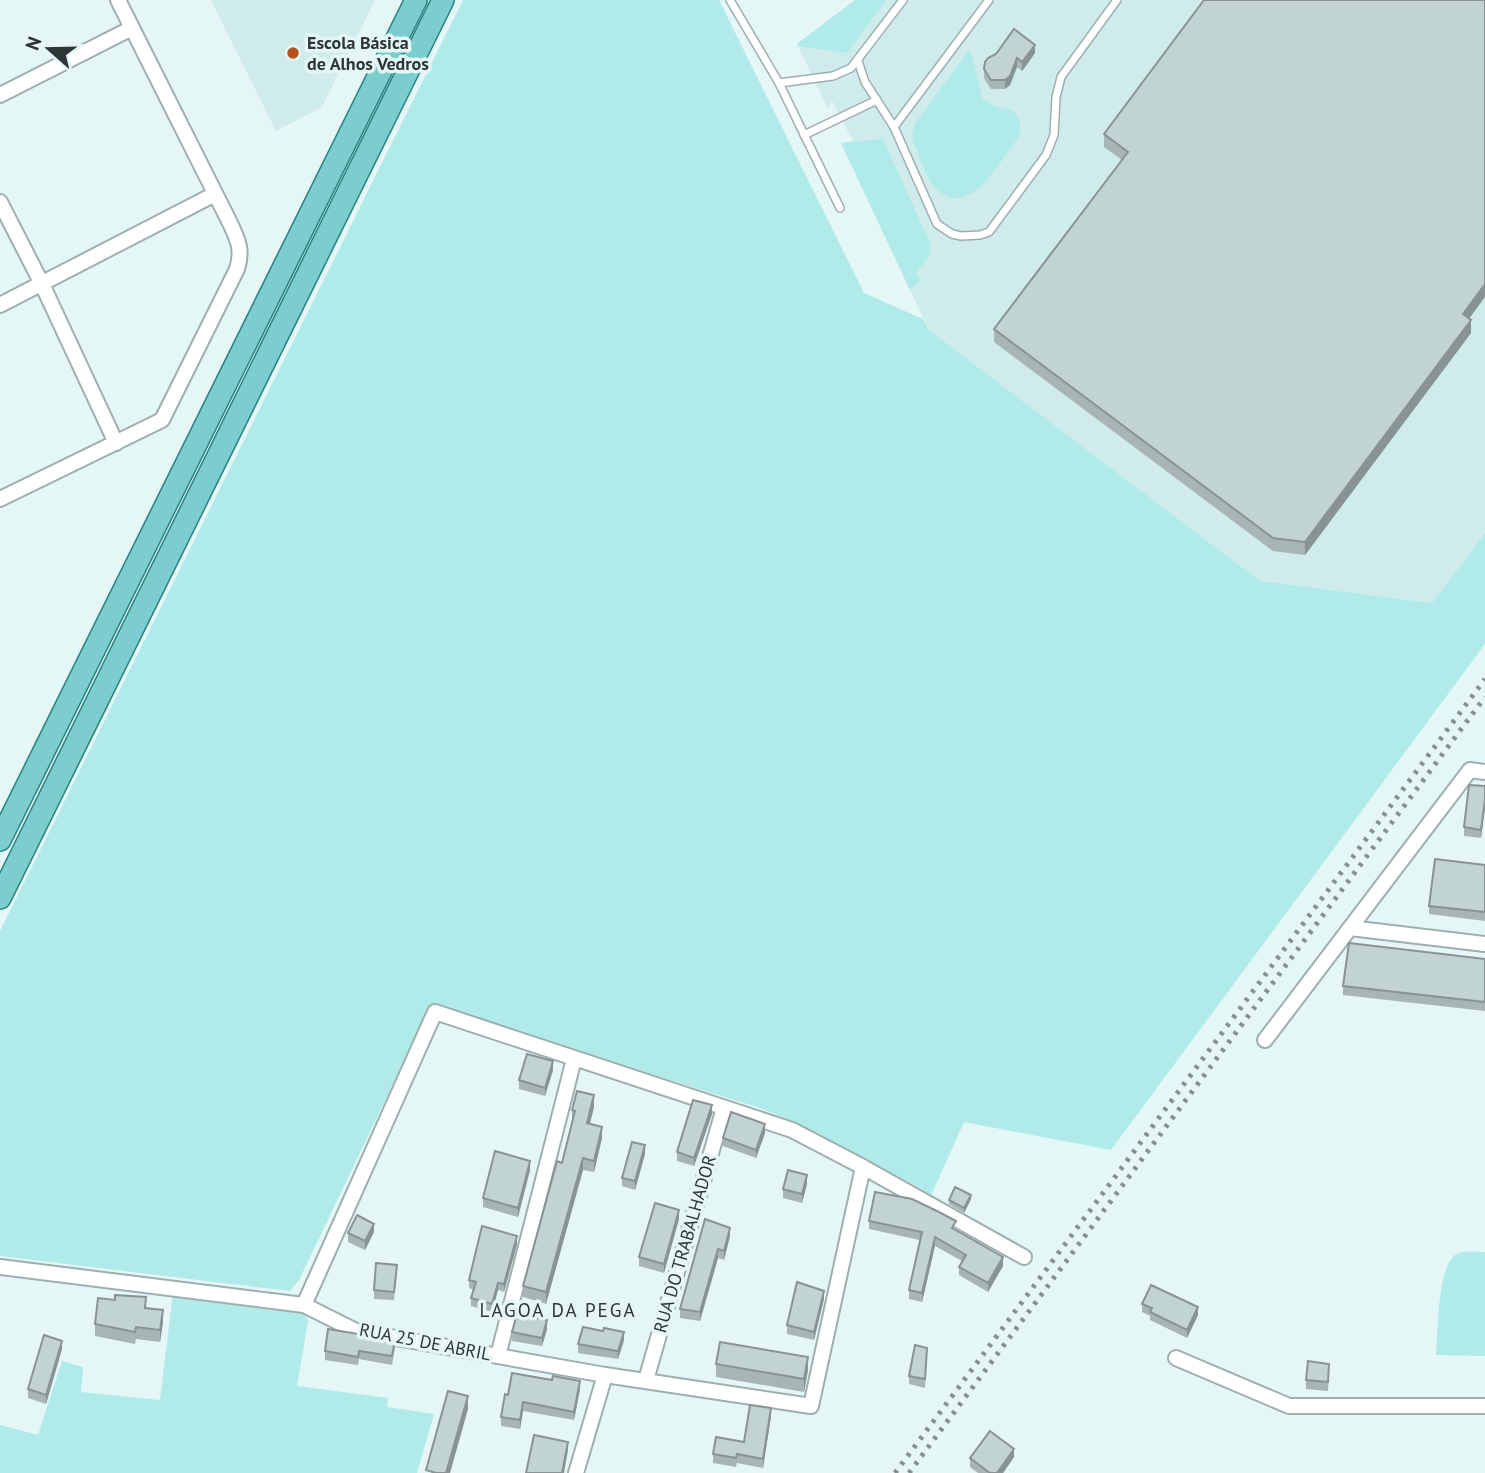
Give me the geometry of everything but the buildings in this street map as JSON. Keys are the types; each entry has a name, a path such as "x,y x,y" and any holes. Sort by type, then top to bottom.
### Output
{"main road":[{"path":"0,840 416,0"},
{"path":"0,898 443,0"}],"street":[{"path":"0,499 162,420 237,269 241,249 118,0"},
{"path":"0,95 132,29"},
{"path":"0,305 215,194"},
{"path":"0,202 42,284 116,443"},
{"path":"1265,1040 1350,928 1478,771"},
{"path":"1350,928 1485,944"},
{"path":"304,1305 435,1012 792,1130 1024,1257"},
{"path":"498,1356 574,1059"},
{"name":"RUA DO TRABALHADOR","path":"646,1380 724,1108"},
{"name":"RUA 25 DE ABRIL","path":"0,1267 304,1305 356,1331 605,1375 811,1406 863,1167"},
{"path":"1176,1358 1289,1406 1485,1406"},
{"path":"576,1473 605,1375"}],"lane":[{"path":"730,0 779,83 840,208"},
{"path":"779,83 842,73 851,68 903,0"},
{"path":"894,127 989,0"},
{"path":"858,61 865,82 894,127 937,224 944,230 961,236 980,235 989,232 1046,155 1054,135 1056,97 1061,77 1117,0"},
{"path":"804,135 877,100"}],"shaded area":[{"name":"Escola Básica de Alhos Vedros","path":"211,0 375,0 322,107 276,131"},
{"path":"463,0 719,0 864,293 923,319 929,330 1260,581 1432,603 1485,533 1485,644 1111,1150 964,1122 929,1200 922,1189 797,1123 760,1108 432,1006 299,1280 290,1291 0,1256 0,931"},
{"path":"855,0 1485,0 1485,533 1432,603 1260,581 929,330 841,143 853,141 832,101 828,109 797,44"},
{"path":"855,0 886,0 847,53 798,46 797,44"},
{"path":"970,49 982,98 994,106 1014,111 1021,131 997,168 982,185 964,197 954,198 944,195 930,181 912,134 916,122"},
{"path":"883,139 931,245 930,254 916,273 920,281 910,290 841,143"},
{"path":"1485,1252 1485,1356 1436,1355 1442,1284 1450,1260 1460,1253"},
{"path":"173,1293 298,1308 305,1313 308,1321 297,1386 388,1398 387,1407 434,1414 417,1473 0,1473 0,1425 38,1435 62,1361 83,1367 81,1392 160,1400"}],"railway":[{"path":"895,1473 1485,679"},
{"path":"909,1473 1485,697"}],"place":[{"name":"Escola Básica de Alhos Vedros","path":"293,53"}],"district":[{"name":"LAGOA DA PEGA","path":"558,1310"}]}
